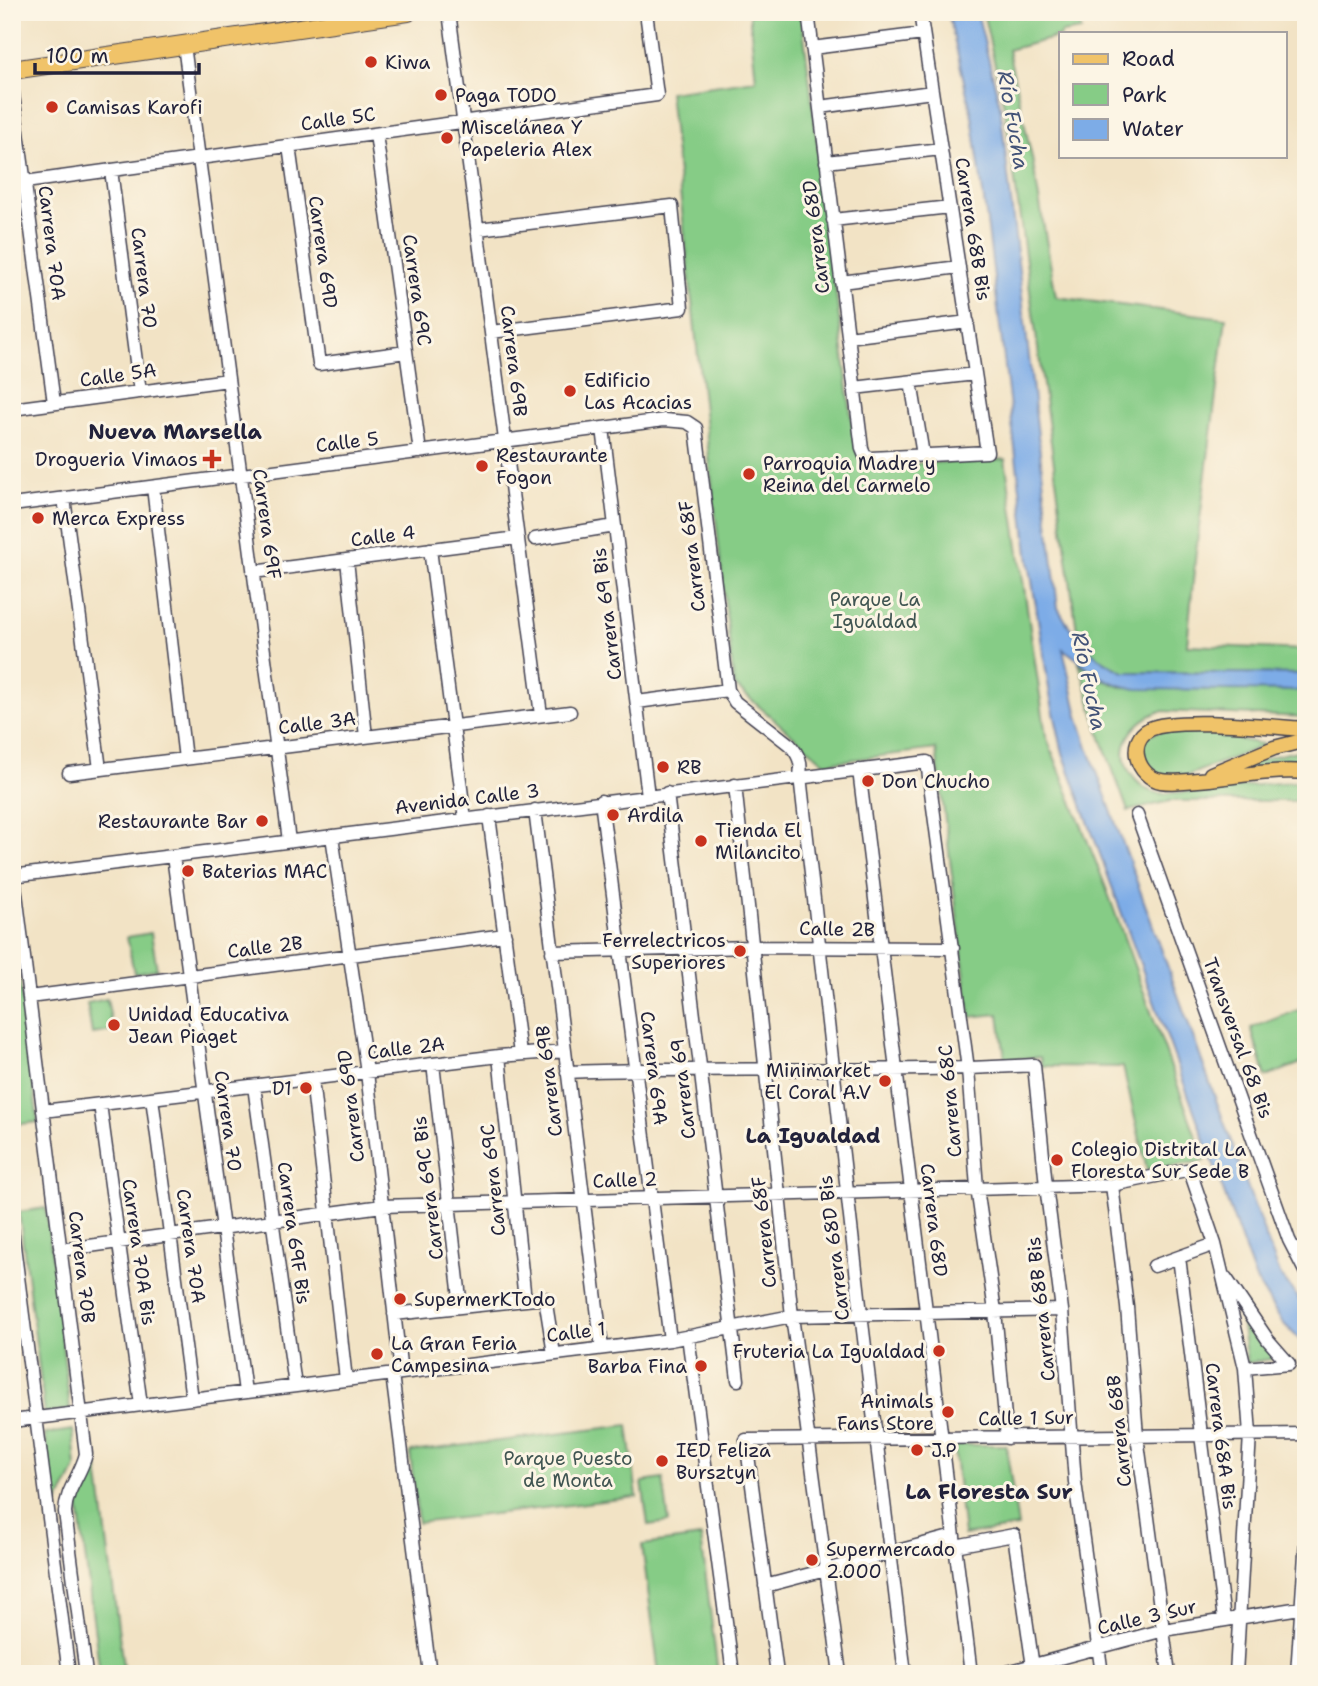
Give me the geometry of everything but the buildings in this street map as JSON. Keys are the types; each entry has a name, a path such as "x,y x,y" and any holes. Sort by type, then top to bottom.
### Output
{"highway":[{"path":"12,70 408,12"}],"main road":[{"path":"1306,729 1186,724 1150,729 1143,734 1137,751 1138,764 1144,774 1163,782 1272,771 1306,772"},
{"path":"1186,724 1265,736 1306,739"},
{"path":"1186,781 1306,739"}],"street":[{"name":"Carrera 69B","path":"449,12 541,715"},
{"name":"Calle 5C","path":"25,182 657,95 646,12"},
{"name":"Carrera 68D","path":"808,12 862,449 865,456 871,458 923,455"},
{"name":"Carrera 68B Bis","path":"920,12 987,452 923,455"},
{"path":"812,47 923,34"},
{"name":"Carrera 69F","path":"184,45 289,841"},
{"name":"Carrera 70A","path":"12,87 54,404"},
{"path":"820,107 932,92"},
{"name":"Carrera 69C","path":"376,134 419,452"},
{"name":"Carrera 69D","path":"289,146 320,364 406,352"},
{"path":"826,162 941,149"},
{"name":"Carrera 70","path":"111,170 140,392"},
{"path":"478,229 672,206 682,309 491,332"},
{"path":"834,220 950,207"},
{"path":"841,282 959,267"},
{"path":"848,337 968,322"},
{"path":"854,388 975,374"},
{"name":"Calle 5A","path":"12,409 228,380"},
{"path":"911,382 923,455"},
{"name":"Calle 5","path":"12,505 664,419 687,422"},
{"name":"Carrera 68F","path":"687,422 696,428 698,436 728,690"},
{"name":"Carrera 69 Bis","path":"603,428 648,796"},
{"path":"153,486 185,759"},
{"path":"64,498 100,769"},
{"path":"534,538 615,526"},
{"name":"Calle 4","path":"253,572 518,538"},
{"path":"430,549 466,819"},
{"path":"348,560 366,737"},
{"path":"637,702 728,690"},
{"name":"Carrera 68D Bis","path":"728,690 736,702 797,752 802,766 800,776 819,947 905,1674"},
{"name":"Calle 3A","path":"69,773 570,712"},
{"name":"Avenida Calle 3","path":"13,876 927,762"},
{"name":"Carrera 68C","path":"927,762 968,1069 977,1188 995,1311 1007,1438"},
{"name":"Carrera 68D","path":"859,770 971,1674"},
{"name":"Carrera 68F","path":"735,785 792,1316 840,1674"},
{"name":"Carrera 69","path":"667,793 738,1380"},
{"name":"Carrera 69A","path":"601,802 670,1340"},
{"name":"Carrera 69B","path":"535,810 602,1348"},
{"name":"Transversal 68 Bis","path":"1137,814 1289,1240 1306,1273"},
{"path":"489,816 520,1054"},
{"name":"Carrera 69D","path":"332,835 367,1072 394,1314 396,1374 430,1674"},
{"name":"Carrera 70","path":"173,856 245,1392"},
{"name":"Carrera 70B","path":"12,861 86,1454 83,1465 68,1490 65,1512 86,1674"},
{"name":"Calle 2B","path":"29,997 505,935"},
{"name":"Calle 2B","path":"552,952 752,947 953,948"},
{"name":"Calle 2A","path":"43,1111 499,1056 565,1051"},
{"name":"Carrera 69C","path":"499,1056 524,1300"},
{"name":"Carrera 69C Bis","path":"433,1065 461,1307"},
{"name":"Carrera 68B Bis","path":"968,1069 1034,1065 1062,1310 1076,1482 1102,1674"},
{"path":"567,1072 635,1069 968,1069"},
{"path":"312,1079 346,1380"},
{"name":"Carrera 69F Bis","path":"254,1086 295,1386"},
{"name":"Carrera 70A","path":"152,1098 192,1399"},
{"name":"Carrera 70A Bis","path":"100,1104 141,1405"},
{"name":"Calle 2","path":"60,1250 382,1206 1112,1185 1181,1170 1191,1174 1215,1244"},
{"name":"Carrera 68B","path":"1112,1185 1127,1307 1137,1436 1169,1674"},
{"path":"12,1230 69,1674"},
{"path":"1154,1266 1215,1244 1245,1368 1250,1434 1236,1674"},
{"name":"Carrera 68A Bis","path":"1179,1257 1224,1620"},
{"path":"1224,1275 1268,1340 1289,1364 1245,1368"},
{"path":"394,1314 545,1298 554,1354"},
{"name":"Calle 1","path":"12,1421 670,1340 792,1316 1062,1310"},
{"path":"688,1336 733,1674"},
{"name":"Calle 1 Sur","path":"765,1586 746,1440 1306,1434"},
{"path":"777,1674 765,1586 891,1553 954,1541 1014,1535 1033,1669"},
{"path":"1297,1674 1306,1539"},
{"name":"Calle 3 Sur","path":"1000,1674 1033,1669 1099,1647 1164,1630 1303,1608"}],"green space":[{"name":"Parque La Igualdad","path":"749,12 801,12 854,438 861,461 868,466 1005,459 1046,736 1105,885 1205,1161 1147,1170 1123,1067 1042,1066 1040,1057 1005,1059 999,1014 970,1017 936,749 825,763 734,685 669,92 756,80"},
{"path":"983,12 1077,12 1081,30 1059,32 1059,37 1008,50 1032,158 1056,297 1226,318 1196,550 1187,645 1306,650 1306,674 1124,672 1099,658 1078,638 1005,110"},
{"path":"1079,663 1101,679 1121,687 1306,691 1306,717 1161,711 1134,729 1128,738 1124,757 1133,777 1147,790 1154,792 1163,794 1306,781 1306,801 1170,801 1128,811 1101,738"},
{"path":"1186,729 1263,746 1186,776 1160,776 1146,768 1141,746 1147,736"},
{"path":"1306,749 1306,766 1237,769 1270,757"},
{"path":"12,922 38,1122 12,1125"},
{"path":"151,933 157,969 134,973 127,937"},
{"path":"107,999 113,1031 92,1034 87,1003"},
{"path":"1306,1007 1306,1061 1266,1077 1251,1028"},
{"path":"46,1208 70,1409 45,1414 19,1212"},
{"path":"1241,1320 1278,1358 1247,1363"},
{"name":"Parque Puesto de Monta","path":"628,1425 637,1497 418,1523 410,1452"},
{"path":"73,1430 76,1468 58,1503 55,1518 45,1434"},
{"path":"954,1445 1006,1445 1018,1527 964,1535"},
{"path":"97,1461 124,1674 100,1674 79,1507"},
{"path":"663,1479 669,1522 648,1525 642,1482"},
{"name":"Parque Puesto de Monta","path":"701,1537 718,1674 659,1674 642,1545"}],"water":[{"path":"948,12 977,12 1000,106 1058,608 1085,646 1103,661 1124,672 1306,674 1306,691 1137,689 1105,679 1063,649 1088,747 1265,1235 1280,1274 1306,1309 1306,1346 1282,1322 1256,1280 1063,753 1050,695 1029,562 972,116"}],"place":[{"name":"Kiwa","path":"371,62"},
{"name":"Paga TODO","path":"441,95"},
{"name":"Camisas Karofi","path":"52,107"},
{"name":"Miscelánea Y Papeleria Alex","path":"447,138"},
{"name":"Edificio Las Acacias","path":"570,391"},
{"name":"Drogueria Vimaos","path":"212,459"},
{"name":"Restaurante Fogon","path":"482,466"},
{"name":"Parroquia Madre y Reina del Carmelo","path":"749,474"},
{"name":"Merca Express","path":"38,518"},
{"name":"RB","path":"663,767"},
{"name":"Don Chucho","path":"868,781"},
{"name":"Ardila","path":"613,815"},
{"name":"Restaurante Bar","path":"262,821"},
{"name":"Tienda El Milancito","path":"701,841"},
{"name":"Baterias MAC","path":"188,871"},
{"name":"Ferrelectricos Superiores","path":"740,951"},
{"name":"Unidad Educativa Jean Piaget","path":"114,1025"},
{"name":"Minimarket El Coral A.V","path":"885,1081"},
{"name":"D1","path":"306,1088"},
{"name":"Colegio Distrital La Floresta Sur Sede B","path":"1057,1160"},
{"name":"SupermerKTodo","path":"400,1299"},
{"name":"Fruteria La Igualdad","path":"939,1351"},
{"name":"La Gran Feria Campesina","path":"377,1354"},
{"name":"Barba Fina","path":"701,1366"},
{"name":"Animals Fans Store","path":"948,1412"},
{"name":"J.P","path":"917,1450"},
{"name":"IED Feliza Bursztyn","path":"662,1461"},
{"name":"Supermercado 2.000","path":"812,1560"}],"district":[{"name":"Nueva Marsella","path":"175,432"},
{"name":"La Igualdad","path":"813,1136"},
{"name":"La Floresta Sur","path":"989,1492"}],"water label":[{"name":"Río Fucha","path":"1013,120"},
{"name":"Río Fucha","path":"1089,681"}]}
